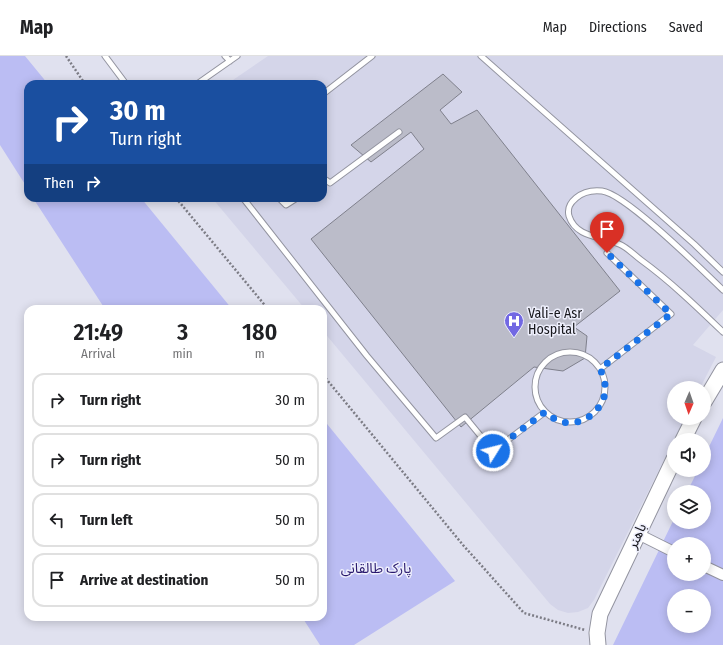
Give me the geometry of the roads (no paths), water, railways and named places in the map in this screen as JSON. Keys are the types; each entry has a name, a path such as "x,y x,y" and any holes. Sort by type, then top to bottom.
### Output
{"street":[{"path":"711,390 723,370"},
{"name":"باهنر","path":"598,639 600,614 667,473"},
{"path":"638,534 667,548"},
{"path":"711,570 723,576"}],"lane":[{"path":"105,56 123,80"},
{"path":"225,56 230,61"},
{"path":"203,80 237,56"},
{"path":"327,91 372,56"},
{"path":"481,56 694,244 723,272"},
{"path":"327,181 330,183 399,132"},
{"path":"723,290 648,221 618,197 603,191 589,192 579,196 571,203 568,212 570,220 577,229 584,234 620,244 659,273 723,332"},
{"path":"246,202 367,356 436,438 465,417 493,451 545,412"},
{"path":"282,202 286,206 292,202"},
{"path":"600,369 671,314 607,253"},
{"path":"564,352 572,352 588,357 600,369 604,377 605,393 602,402 592,415 576,422 568,422 559,421 545,412 536,398 535,381 542,365 548,360 564,352"}],"place":[{"name":"Vali-e Asr Hospital","path":"514,338"}],"park label":[{"name":"پارک طالقانی","path":"376,568"}]}
